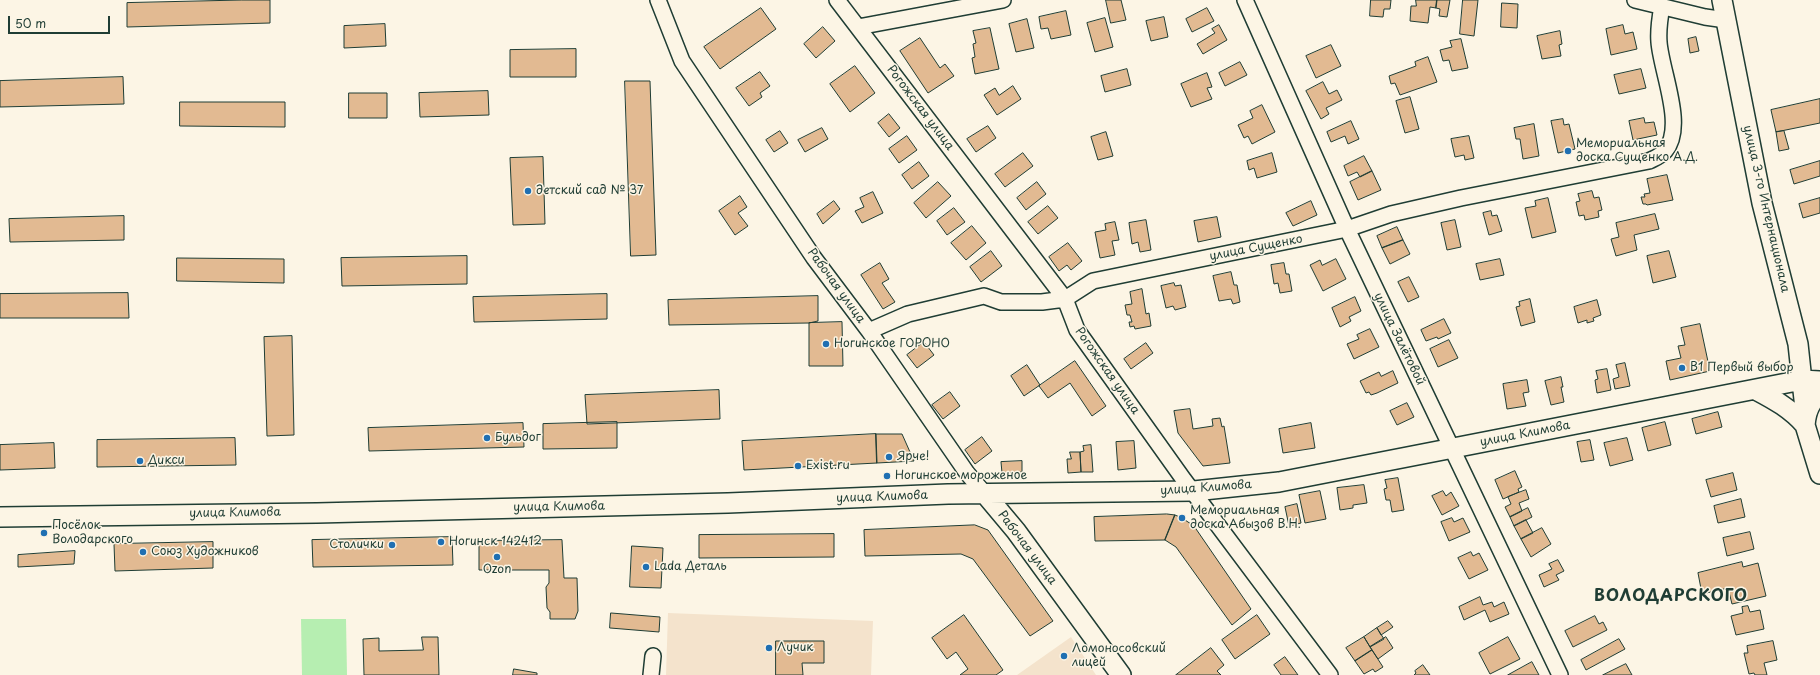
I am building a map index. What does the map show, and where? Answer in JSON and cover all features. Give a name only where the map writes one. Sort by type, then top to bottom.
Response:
[{"type":"main road","name":"улица 3-го Интернационала","points":[[1722,0],[1762,203],[1798,344],[1814,380],[1810,434],[1820,474]]},
{"type":"main road","name":"улица Климова","points":[[0,517],[324,512],[720,503],[985,494],[1194,491],[1279,482],[1814,380]]},
{"type":"main road","points":[[1756,390],[1777,401],[1794,413],[1810,434]]},
{"type":"main road","points":[[1810,434],[1810,405],[1820,394]]},
{"type":"main road","name":"Рабочая улица","points":[[985,494],[1016,531],[1121,675]]},
{"type":"street","name":"Рабочая улица","points":[[658,0],[682,61],[814,258],[869,331],[966,473],[985,494]]},
{"type":"street","name":"Рогожская улица","points":[[837,0],[1066,299],[1077,330],[1330,675]]},
{"type":"street","points":[[858,27],[1003,0]]},
{"type":"street","name":"улица Залётовой","points":[[1245,0],[1347,230],[1560,675]]},
{"type":"street","points":[[1635,0],[1704,17],[1726,20]]},
{"type":"street","name":"улица Сущенко","points":[[869,331],[908,314],[984,296],[1001,302],[1042,302],[1066,299],[1093,281],[1347,230],[1391,214],[1461,198],[1650,161],[1660,156],[1666,150],[1671,139],[1673,124],[1659,42],[1662,6]]},
{"type":"street","points":[[651,675],[653,656]]},
{"type":"shaded area","name":"Лучик","points":[[668,613],[873,621],[871,675],[666,675]]},
{"type":"shaded area","name":"Ломоносовский лицей","points":[[1071,637],[1096,675],[1017,675]]},
{"type":"green space","points":[[301,619],[346,619],[347,675],[302,675]]},
{"type":"building","points":[[270,0],[270,23],[127,27],[127,3]]},
{"type":"building","points":[[1106,0],[1121,0],[1126,20],[1111,23]]},
{"type":"building","points":[[1371,0],[1391,0],[1390,9],[1384,9],[1383,17],[1370,16]]},
{"type":"building","points":[[1416,0],[1437,0],[1436,8],[1430,7],[1428,23],[1410,21],[1411,6],[1416,6]]},
{"type":"building","points":[[1437,0],[1450,0],[1447,17],[1439,16],[1440,9],[1436,8]]},
{"type":"building","points":[[1463,0],[1478,0],[1474,36],[1460,34]]},
{"type":"building","points":[[1502,3],[1518,4],[1517,28],[1501,27]]},
{"type":"building","points":[[761,8],[776,29],[720,69],[704,47]]},
{"type":"building","points":[[1207,8],[1214,21],[1192,32],[1186,19]]},
{"type":"building","points":[[1066,11],[1071,35],[1051,39],[1048,28],[1041,29],[1039,17]]},
{"type":"building","points":[[1164,17],[1168,37],[1151,41],[1146,21]]},
{"type":"building","points":[[1105,18],[1113,47],[1095,52],[1087,23]]},
{"type":"building","points":[[1027,19],[1034,48],[1016,52],[1009,24]]},
{"type":"building","points":[[385,24],[386,46],[344,48],[344,26]]},
{"type":"building","points":[[1219,25],[1227,40],[1203,54],[1197,44],[1215,33],[1212,29]]},
{"type":"building","points":[[1623,25],[1625,34],[1633,32],[1637,49],[1611,55],[1606,29]]},
{"type":"building","points":[[823,27],[835,41],[816,58],[804,44]]},
{"type":"building","points":[[990,28],[999,69],[975,74],[972,58],[975,57],[973,44],[976,43],[973,31]]},
{"type":"building","points":[[1560,31],[1562,44],[1559,45],[1561,56],[1542,59],[1537,36]]},
{"type":"building","points":[[1696,37],[1699,51],[1690,53],[1688,39]]},
{"type":"building","points":[[920,38],[940,68],[945,64],[954,76],[928,93],[900,51]]},
{"type":"building","points":[[1461,39],[1468,68],[1452,71],[1449,60],[1443,61],[1440,50],[1452,47],[1450,41]]},
{"type":"building","points":[[1331,45],[1341,66],[1316,78],[1306,56]]},
{"type":"building","points":[[576,49],[576,77],[510,77],[510,50]]},
{"type":"building","points":[[1428,57],[1437,82],[1400,95],[1395,83],[1391,84],[1389,76],[1416,66],[1415,62]]},
{"type":"building","points":[[1240,62],[1247,75],[1225,86],[1219,73]]},
{"type":"building","points":[[855,66],[875,93],[850,112],[830,84]]},
{"type":"building","points":[[1127,69],[1131,85],[1105,92],[1101,76]]},
{"type":"building","points":[[1641,69],[1646,88],[1619,94],[1614,75]]},
{"type":"building","points":[[760,72],[770,86],[760,93],[762,97],[749,106],[736,88]]},
{"type":"building","points":[[1207,73],[1212,87],[1207,88],[1212,99],[1191,107],[1181,84]]},
{"type":"building","points":[[123,77],[124,104],[0,107],[0,81]]},
{"type":"building","points":[[625,81],[650,81],[656,255],[631,256]]},
{"type":"building","points":[[1323,82],[1329,94],[1337,90],[1342,100],[1326,108],[1329,114],[1321,119],[1306,91]]},
{"type":"building","points":[[1013,86],[1021,99],[997,115],[984,95],[995,88],[999,95]]},
{"type":"building","points":[[488,91],[489,115],[420,117],[419,93]]},
{"type":"building","points":[[349,93],[387,93],[387,118],[349,118]]},
{"type":"building","points":[[1410,97],[1419,129],[1405,133],[1396,101]]},
{"type":"building","points":[[1820,99],[1820,123],[1776,132],[1771,110]]},
{"type":"building","points":[[180,102],[285,102],[285,127],[180,126]]},
{"type":"building","points":[[1262,105],[1275,132],[1252,144],[1248,136],[1244,138],[1238,125],[1253,118],[1250,111]]},
{"type":"building","points":[[889,114],[900,128],[889,137],[878,123]]},
{"type":"building","points":[[1644,118],[1645,123],[1654,122],[1657,135],[1633,140],[1629,121]]},
{"type":"building","points":[[1563,119],[1564,125],[1569,124],[1575,149],[1558,153],[1551,121]]},
{"type":"building","points":[[1351,121],[1359,139],[1348,144],[1345,136],[1331,142],[1327,132]]},
{"type":"building","points":[[1534,124],[1539,156],[1523,159],[1520,139],[1516,139],[1514,128]]},
{"type":"building","points":[[988,126],[996,138],[976,152],[967,139]]},
{"type":"building","points":[[822,128],[828,139],[805,152],[798,140]]},
{"type":"building","points":[[780,131],[788,143],[774,152],[766,140]]},
{"type":"building","points":[[1784,131],[1789,149],[1779,151],[1776,132]]},
{"type":"building","points":[[1106,132],[1113,156],[1098,160],[1091,137]]},
{"type":"building","points":[[907,136],[917,150],[899,163],[889,149]]},
{"type":"building","points":[[1469,136],[1474,158],[1465,160],[1464,155],[1455,157],[1451,139]]},
{"type":"building","points":[[1023,153],[1033,166],[1005,187],[995,174]]},
{"type":"building","points":[[1272,153],[1277,172],[1257,178],[1254,168],[1249,170],[1247,161]]},
{"type":"building","points":[[1364,156],[1372,171],[1360,177],[1357,172],[1348,176],[1344,166]]},
{"type":"building","name":"детский сад № 37","points":[[543,157],[545,224],[513,225],[510,158]]},
{"type":"building","points":[[1820,161],[1820,176],[1794,184],[1790,170]]},
{"type":"building","points":[[919,162],[929,176],[912,189],[902,175]]},
{"type":"building","points":[[1372,171],[1381,190],[1358,200],[1350,182]]},
{"type":"building","points":[[1667,175],[1673,200],[1647,205],[1643,204],[1641,197],[1645,197],[1644,194],[1650,193],[1647,179]]},
{"type":"building","points":[[938,182],[951,196],[926,218],[914,203]]},
{"type":"building","points":[[1037,182],[1046,194],[1026,210],[1017,198]]},
{"type":"building","points":[[1592,191],[1594,198],[1599,197],[1602,210],[1598,211],[1599,217],[1585,220],[1584,215],[1579,216],[1576,202],[1580,201],[1578,194]]},
{"type":"building","points":[[873,192],[883,213],[862,223],[855,211],[864,207],[860,198]]},
{"type":"building","points":[[740,196],[747,207],[738,213],[748,226],[735,235],[719,211]]},
{"type":"building","points":[[1548,198],[1556,232],[1532,238],[1525,208],[1536,206],[1535,201]]},
{"type":"building","points":[[1820,198],[1820,213],[1803,218],[1799,204]]},
{"type":"building","points":[[834,201],[840,209],[823,224],[817,214]]},
{"type":"building","points":[[1311,201],[1317,215],[1293,226],[1286,213]]},
{"type":"building","points":[[1048,206],[1058,218],[1038,234],[1028,222]]},
{"type":"building","points":[[954,208],[965,222],[947,235],[937,221]]},
{"type":"building","points":[[1491,211],[1492,216],[1497,215],[1502,231],[1489,235],[1483,213]]},
{"type":"building","points":[[1655,214],[1659,229],[1634,235],[1637,250],[1616,256],[1611,239],[1619,237],[1616,223]]},
{"type":"building","points":[[124,216],[124,240],[10,242],[9,219]]},
{"type":"building","points":[[1217,217],[1221,237],[1198,242],[1194,221]]},
{"type":"building","points":[[1146,220],[1151,250],[1140,252],[1138,242],[1132,244],[1129,223]]},
{"type":"building","points":[[1455,220],[1461,247],[1447,250],[1441,223]]},
{"type":"building","points":[[1115,222],[1119,240],[1112,241],[1115,255],[1100,258],[1095,232],[1106,230],[1105,224]]},
{"type":"building","points":[[972,226],[986,243],[966,260],[951,243]]},
{"type":"building","points":[[1397,227],[1403,240],[1382,248],[1377,236]]},
{"type":"building","points":[[1403,240],[1410,254],[1390,264],[1382,248]]},
{"type":"building","points":[[1068,243],[1082,261],[1071,270],[1067,265],[1059,271],[1049,257]]},
{"type":"building","points":[[991,251],[1002,266],[981,282],[970,267]]},
{"type":"building","points":[[1669,251],[1676,277],[1653,283],[1647,256]]},
{"type":"building","points":[[467,256],[467,284],[342,286],[341,258]]},
{"type":"building","points":[[177,258],[284,259],[284,283],[177,281]]},
{"type":"building","points":[[1336,259],[1346,279],[1323,291],[1310,265],[1320,260],[1322,265]]},
{"type":"building","points":[[1500,259],[1504,275],[1480,280],[1476,264]]},
{"type":"building","points":[[880,263],[889,279],[882,283],[895,302],[883,309],[861,275]]},
{"type":"building","points":[[1284,263],[1286,274],[1289,274],[1292,291],[1280,293],[1278,283],[1274,284],[1271,265]]},
{"type":"building","points":[[1231,272],[1234,285],[1237,285],[1240,302],[1233,304],[1231,299],[1219,301],[1213,276]]},
{"type":"building","points":[[1409,277],[1419,297],[1408,302],[1398,282]]},
{"type":"building","points":[[1174,283],[1175,286],[1181,285],[1186,307],[1175,310],[1173,306],[1166,308],[1161,286]]},
{"type":"building","points":[[1142,289],[1146,314],[1149,313],[1151,326],[1135,329],[1134,326],[1130,327],[1129,322],[1132,322],[1130,315],[1127,315],[1125,305],[1132,304],[1130,292]]},
{"type":"building","points":[[128,293],[129,318],[0,318],[0,294]]},
{"type":"building","points":[[607,294],[607,319],[474,322],[473,297]]},
{"type":"building","points":[[818,296],[818,321],[809,323],[669,325],[668,300]]},
{"type":"building","points":[[1355,297],[1361,311],[1349,317],[1351,321],[1340,327],[1332,308]]},
{"type":"building","points":[[1530,299],[1535,322],[1521,326],[1516,307],[1520,306],[1519,302]]},
{"type":"building","points":[[1597,300],[1601,315],[1593,318],[1594,321],[1587,323],[1587,320],[1578,323],[1574,307]]},
{"type":"building","points":[[1444,319],[1451,333],[1438,339],[1437,337],[1426,341],[1421,330]]},
{"type":"building","name":"Ногинское ГОРОНО","points":[[842,322],[843,366],[809,366],[809,323]]},
{"type":"building","points":[[1700,324],[1710,371],[1670,380],[1666,361],[1681,358],[1678,346],[1685,345],[1681,328]]},
{"type":"building","points":[[1370,329],[1379,347],[1354,359],[1347,344],[1359,339],[1357,335]]},
{"type":"building","points":[[292,336],[294,435],[267,436],[264,337]]},
{"type":"building","points":[[1449,340],[1458,358],[1438,367],[1430,349]]},
{"type":"building","points":[[924,342],[934,355],[917,368],[907,355]]},
{"type":"building","points":[[1146,343],[1153,353],[1131,369],[1124,359]]},
{"type":"building","points":[[1075,361],[1106,406],[1092,416],[1070,383],[1048,398],[1039,386]]},
{"type":"building","points":[[1625,363],[1630,386],[1615,389],[1613,379],[1619,377],[1616,365]]},
{"type":"building","points":[[1027,365],[1040,385],[1024,396],[1011,376]]},
{"type":"building","points":[[1607,369],[1611,390],[1597,393],[1595,380],[1598,379],[1596,371]]},
{"type":"building","points":[[1393,371],[1398,383],[1371,395],[1369,392],[1366,393],[1360,381],[1379,372],[1381,376]]},
{"type":"building","points":[[1561,377],[1564,402],[1551,405],[1545,381]]},
{"type":"building","points":[[1527,380],[1529,392],[1523,393],[1526,406],[1507,409],[1503,384]]},
{"type":"building","points":[[719,390],[720,419],[587,424],[585,395]]},
{"type":"building","points":[[950,392],[960,406],[943,419],[932,405]]},
{"type":"building","points":[[1407,403],[1414,417],[1397,425],[1390,411]]},
{"type":"building","points":[[1190,409],[1193,429],[1213,426],[1212,419],[1220,418],[1222,427],[1224,426],[1230,463],[1203,466],[1178,433],[1174,411]]},
{"type":"building","points":[[1718,412],[1722,427],[1696,434],[1692,419]]},
{"type":"building","points":[[617,422],[617,448],[543,449],[543,424]]},
{"type":"building","points":[[1665,422],[1671,445],[1648,451],[1642,428]]},
{"type":"building","points":[[523,423],[524,447],[369,451],[368,428]]},
{"type":"building","points":[[1311,423],[1315,448],[1283,453],[1279,429]]},
{"type":"building","points":[[876,434],[877,463],[744,470],[742,441]]},
{"type":"building","points":[[876,434],[902,434],[914,461],[877,463]]},
{"type":"building","points":[[982,437],[992,451],[975,464],[965,450]]},
{"type":"building","points":[[235,438],[236,465],[97,467],[97,440]]},
{"type":"building","points":[[1627,438],[1633,460],[1610,466],[1604,443]]},
{"type":"building","points":[[1590,440],[1594,460],[1581,462],[1577,442]]},
{"type":"building","points":[[1134,441],[1136,468],[1118,470],[1116,442]]},
{"type":"building","points":[[54,443],[55,468],[0,470],[0,445]]},
{"type":"building","points":[[1091,445],[1093,472],[1081,472],[1080,452],[1084,451],[1083,446]]},
{"type":"building","points":[[1070,452],[1080,452],[1081,472],[1068,473],[1067,459],[1071,459]]},
{"type":"building","points":[[1022,461],[1022,472],[1002,473],[1001,462]]},
{"type":"building","points":[[1515,471],[1522,487],[1518,489],[1519,492],[1503,499],[1495,480]]},
{"type":"building","points":[[1733,473],[1737,490],[1711,497],[1706,480]]},
{"type":"building","points":[[1398,478],[1404,510],[1392,512],[1390,500],[1386,500],[1384,489],[1387,488],[1385,480]]},
{"type":"building","points":[[1364,485],[1367,503],[1353,505],[1353,508],[1340,510],[1337,488]]},
{"type":"building","points":[[1526,490],[1529,499],[1519,503],[1522,511],[1510,517],[1505,507],[1511,504],[1508,497]]},
{"type":"building","points":[[1320,491],[1326,519],[1305,523],[1299,495]]},
{"type":"building","points":[[1443,491],[1446,496],[1451,492],[1459,506],[1442,515],[1432,496]]},
{"type":"building","points":[[1741,499],[1745,517],[1718,523],[1714,506]]},
{"type":"building","points":[[1297,504],[1301,523],[1289,526],[1285,507]]},
{"type":"building","points":[[1528,508],[1532,517],[1514,526],[1510,517]]},
{"type":"building","points":[[1175,515],[1165,540],[1095,541],[1094,517]]},
{"type":"building","points":[[1175,515],[1194,526],[1251,609],[1232,625],[1176,547],[1165,540]]},
{"type":"building","points":[[1452,518],[1454,522],[1463,518],[1470,532],[1449,541],[1441,522]]},
{"type":"building","points":[[1526,520],[1533,533],[1521,539],[1514,526]]},
{"type":"building","points":[[975,525],[988,530],[1053,621],[1030,636],[973,559],[961,554],[865,556],[864,530]]},
{"type":"building","points":[[1542,528],[1551,544],[1531,557],[1521,539]]},
{"type":"building","points":[[1750,532],[1754,549],[1727,556],[1723,538]]},
{"type":"building","points":[[834,534],[834,557],[699,558],[699,535]]},
{"type":"building","points":[[452,537],[453,565],[313,567],[312,540]]},
{"type":"building","points":[[562,540],[564,578],[577,578],[578,611],[575,619],[550,619],[550,612],[547,608],[546,587],[549,583],[549,570],[479,570],[479,541]]},
{"type":"building","points":[[213,542],[213,568],[115,571],[114,544]]},
{"type":"building","name":"Lada Деталь","points":[[632,546],[663,548],[661,588],[630,587]]},
{"type":"building","points":[[75,551],[74,564],[18,567],[18,555]]},
{"type":"building","points":[[1471,552],[1473,556],[1479,553],[1488,570],[1469,579],[1458,558]]},
{"type":"building","points":[[1558,560],[1564,571],[1556,575],[1559,580],[1544,587],[1539,575],[1552,569],[1549,564]]},
{"type":"building","points":[[1742,562],[1743,567],[1758,563],[1766,596],[1732,604],[1728,588],[1702,594],[1698,573]]},
{"type":"building","points":[[1480,597],[1483,605],[1492,602],[1494,607],[1504,602],[1509,614],[1490,622],[1485,610],[1464,620],[1459,607]]},
{"type":"building","points":[[1748,606],[1750,612],[1760,610],[1764,629],[1736,635],[1731,616],[1743,613],[1742,607]]},
{"type":"building","points":[[611,613],[660,617],[659,632],[610,628]]},
{"type":"building","points":[[964,615],[1003,670],[996,675],[960,675],[968,669],[956,652],[947,659],[932,638]]},
{"type":"building","points":[[1257,615],[1270,634],[1235,659],[1222,640]]},
{"type":"building","points":[[1595,616],[1599,624],[1603,622],[1607,630],[1573,647],[1565,631]]},
{"type":"building","points":[[1388,621],[1393,627],[1381,635],[1377,628]]},
{"type":"building","points":[[1377,628],[1384,639],[1370,647],[1364,637]]},
{"type":"building","points":[[422,637],[438,637],[439,675],[364,675],[363,639],[379,638],[379,651],[423,650]]},
{"type":"building","points":[[1364,637],[1372,650],[1355,661],[1346,648]]},
{"type":"building","points":[[1386,637],[1393,648],[1378,659],[1370,647]]},
{"type":"building","points":[[1508,637],[1520,659],[1490,674],[1479,653]]},
{"type":"building","points":[[1619,639],[1625,649],[1586,670],[1581,660]]},
{"type":"building","points":[[776,641],[824,641],[824,663],[802,663],[803,675],[776,675]]},
{"type":"building","points":[[1773,641],[1777,660],[1764,663],[1767,675],[1755,675],[1754,673],[1749,674],[1744,653],[1748,653],[1747,646]]},
{"type":"building","points":[[1211,648],[1224,665],[1217,671],[1221,675],[1176,675]]},
{"type":"building","points":[[1372,650],[1383,667],[1375,672],[1373,669],[1364,674],[1355,661]]},
{"type":"building","points":[[1285,657],[1298,675],[1281,675],[1274,665]]},
{"type":"building","points":[[1532,662],[1539,675],[1508,675]]},
{"type":"building","points":[[1626,664],[1632,675],[1603,675]]},
{"type":"building","points":[[1423,665],[1430,675],[1414,675],[1416,673],[1415,671]]},
{"type":"building","points":[[514,669],[537,673],[537,675],[513,675]]},
{"type":"place","name":"Мемориальная доска Сущенко А.Д.","points":[[1568,151]]},
{"type":"place","name":"детский сад № 37","points":[[528,191]]},
{"type":"place","name":"Ногинское ГОРОНО","points":[[826,344]]},
{"type":"place","name":"В1 Первый выбор","points":[[1682,368]]},
{"type":"place","name":"Бульдог","points":[[487,438]]},
{"type":"place","name":"Ярче!","points":[[889,457]]},
{"type":"place","name":"Дикси","points":[[140,461]]},
{"type":"place","name":"Exist.ru","points":[[798,466]]},
{"type":"place","name":"Ногинское мороженое","points":[[887,476]]},
{"type":"place","name":"Мемориальная доска Абызов В.Н.","points":[[1182,518]]},
{"type":"place","name":"Посёлок Володарского","points":[[44,533]]},
{"type":"place","name":"Ногинск 142412","points":[[441,542]]},
{"type":"place","name":"Столички","points":[[392,545]]},
{"type":"place","name":"Союз Художников","points":[[143,552]]},
{"type":"place","name":"Ozon","points":[[497,557]]},
{"type":"place","name":"Lada Деталь","points":[[646,567]]},
{"type":"place","name":"Лучик","points":[[769,648]]},
{"type":"place","name":"Ломоносовский лицей","points":[[1064,656]]},
{"type":"district","name":"ВОЛОДАРСКОГО","points":[[1671,597]]}]
